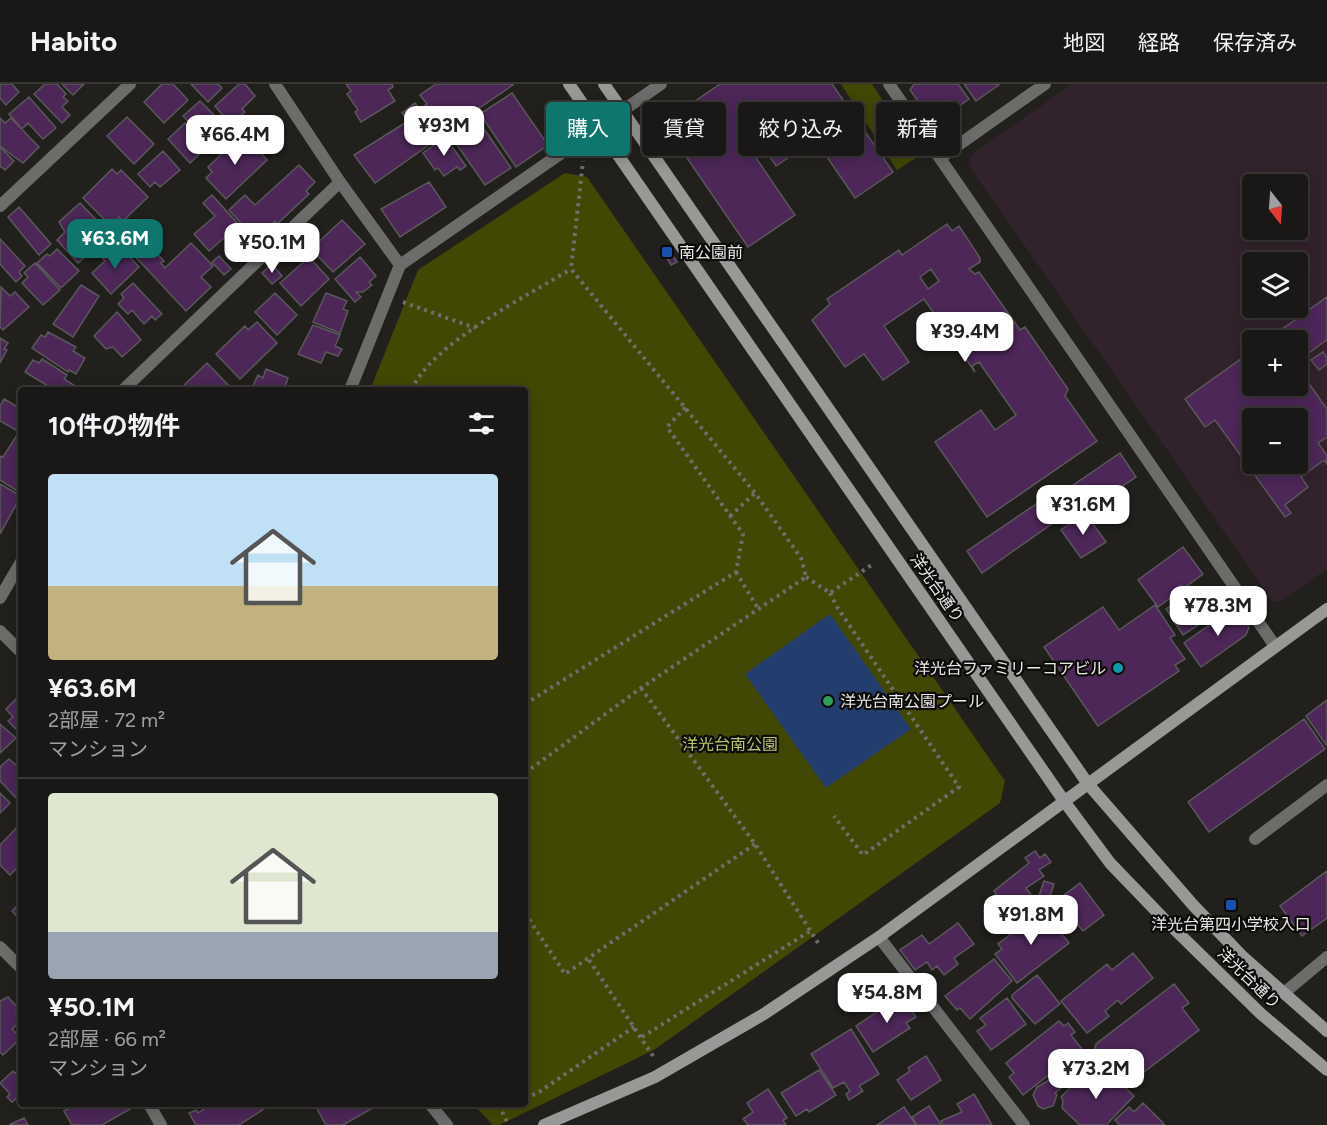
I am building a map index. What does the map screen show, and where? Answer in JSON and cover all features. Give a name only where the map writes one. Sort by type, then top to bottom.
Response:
[{"type":"street","points":[[0,206],[130,84]]},
{"type":"street","points":[[274,84],[340,182],[400,265]]},
{"type":"street","name":"洋光台通り","points":[[569,84],[582,102]]},
{"type":"street","name":"洋光台通り","points":[[604,84],[617,102]]},
{"type":"street","points":[[630,106],[661,84]]},
{"type":"street","points":[[889,84],[1275,646]]},
{"type":"street","points":[[939,158],[1045,84]]},
{"type":"street","name":"洋光台通り","points":[[630,121],[1088,783],[1193,905],[1242,956],[1327,1031]]},
{"type":"street","points":[[351,387],[400,265],[557,156]]},
{"type":"street","name":"洋光台通り","points":[[619,156],[1064,801],[1110,863],[1162,918],[1260,1013],[1327,1070]]},
{"type":"street","points":[[126,387],[340,182]]},
{"type":"street","points":[[0,598],[18,567]]},
{"type":"street","points":[[544,1125],[655,1077],[764,1014],[879,937],[1327,609]]},
{"type":"street","points":[[0,631],[18,649]]},
{"type":"street","points":[[1255,839],[1327,785]]},
{"type":"street","points":[[879,937],[1023,1125]]},
{"type":"street","points":[[0,946],[18,965]]},
{"type":"street","points":[[1284,993],[1327,957]]},
{"type":"street","points":[[150,1107],[161,1125]]},
{"type":"street","points":[[432,1107],[447,1125]]},
{"type":"path","points":[[583,162],[571,269],[755,493],[801,558],[806,578],[830,593],[837,607],[959,788],[863,855],[834,816]]},
{"type":"path","points":[[413,387],[415,381],[452,342],[571,269]]},
{"type":"path","points":[[388,296],[476,328]]},
{"type":"path","points":[[686,407],[668,427],[743,534],[736,572],[759,610]]},
{"type":"path","points":[[730,516],[755,493]]},
{"type":"path","points":[[830,593],[873,564]]},
{"type":"path","points":[[528,702],[736,572]]},
{"type":"path","points":[[528,771],[641,688],[806,578]]},
{"type":"path","points":[[641,688],[755,844],[820,946]]},
{"type":"path","points":[[528,918],[565,974],[589,960],[755,844]]},
{"type":"path","points":[[642,1037],[810,932]]},
{"type":"path","points":[[589,960],[654,1058]]},
{"type":"path","points":[[528,1096],[536,1094],[634,1027]]},
{"type":"path","points":[[501,1107],[508,1124]]},
{"type":"shaded area","points":[[1072,84],[1327,84],[1327,569],[1281,601],[1273,602],[969,166],[971,155]]},
{"type":"green space","points":[[841,84],[872,84],[884,102],[876,102],[876,138],[864,119],[864,102],[853,102]]},
{"type":"green space","points":[[888,156],[919,156],[897,170]]},
{"type":"green space","name":"洋光台南公園","points":[[565,173],[587,177],[1005,781],[1000,803],[654,1050],[499,1125],[493,1125],[476,1107],[528,1107],[528,387],[371,387],[418,270]]},
{"type":"water","name":"洋光台南公園プール","points":[[830,614],[911,729],[826,788],[745,674]]},
{"type":"building","points":[[0,84],[12,84],[19,92],[6,105],[0,98]]},
{"type":"building","points":[[45,84],[57,84],[66,94],[63,97],[68,101],[62,107],[70,115],[62,123],[34,94]]},
{"type":"building","points":[[62,84],[84,84],[73,95]]},
{"type":"building","points":[[162,84],[173,84],[188,100],[164,123],[144,102]]},
{"type":"building","points":[[191,84],[218,84],[222,88],[208,102]]},
{"type":"building","points":[[239,84],[245,84],[255,96],[242,109],[245,112],[235,121],[232,118],[228,121],[215,106]]},
{"type":"building","points":[[346,84],[392,84],[393,87],[388,90],[395,101],[361,122],[355,112],[358,110],[347,94],[351,91]]},
{"type":"building","points":[[436,84],[513,85],[447,130],[443,125],[439,129],[423,107],[427,104],[420,95]]},
{"type":"building","points":[[720,84],[832,84],[844,102],[738,102],[738,156],[759,156],[756,158],[795,215],[748,247],[686,156],[726,156],[726,102],[694,102]]},
{"type":"building","points":[[914,84],[958,84],[969,99],[960,105],[960,102],[918,102],[910,90]]},
{"type":"building","points":[[964,84],[998,84],[999,85],[976,101]]},
{"type":"building","points":[[512,93],[546,142],[546,146],[516,167],[480,114]]},
{"type":"building","points":[[29,97],[56,128],[43,139],[28,123],[22,129],[9,114]]},
{"type":"building","points":[[200,101],[226,127],[209,143],[183,116]]},
{"type":"building","points":[[415,103],[440,137],[375,183],[354,155],[408,121],[402,113]]},
{"type":"building","points":[[127,117],[154,144],[134,164],[107,136]]},
{"type":"building","points":[[0,118],[5,123],[11,118],[39,147],[23,163],[0,146]]},
{"type":"building","points":[[478,120],[511,168],[485,185],[455,142],[469,133],[466,128]]},
{"type":"building","points":[[185,123],[208,146],[190,163],[168,139]]},
{"type":"building","points":[[864,130],[876,147],[876,156],[882,156],[893,172],[855,198],[826,156],[864,156]]},
{"type":"building","points":[[243,134],[267,160],[226,199],[206,178],[212,172],[208,167]]},
{"type":"building","points":[[445,137],[466,166],[460,170],[457,167],[444,176],[438,168],[435,170],[423,153]]},
{"type":"building","points":[[0,147],[14,161],[5,170],[0,166]]},
{"type":"building","points":[[163,151],[180,170],[160,187],[155,182],[150,187],[138,174]]},
{"type":"building","points":[[769,156],[791,156],[776,166]]},
{"type":"building","points":[[299,165],[315,182],[306,191],[309,194],[277,224],[275,221],[272,224],[276,227],[259,243],[229,210],[245,195],[255,205]]},
{"type":"building","points":[[112,169],[117,174],[121,170],[148,197],[123,221],[119,217],[110,225],[83,198]]},
{"type":"building","points":[[429,182],[446,207],[400,237],[381,209]]},
{"type":"building","points":[[212,195],[239,225],[209,251],[194,234],[215,216],[203,203]]},
{"type":"building","points":[[80,203],[110,234],[78,263],[57,240],[65,232],[59,222]]},
{"type":"building","points":[[19,207],[51,244],[39,255],[8,217]]},
{"type":"building","points":[[342,220],[365,244],[333,272],[311,249]]},
{"type":"building","points":[[947,224],[952,231],[959,226],[980,258],[980,262],[969,269],[975,274],[979,272],[1020,330],[1025,327],[1068,389],[1065,396],[1097,441],[987,517],[935,442],[981,410],[995,430],[1016,415],[979,362],[972,366],[975,372],[924,299],[884,326],[909,362],[883,380],[864,354],[845,367],[812,320],[830,304],[827,299],[899,250],[902,255]],"holes":[[[931,269],[939,281],[928,289],[920,277]]]},
{"type":"building","points":[[0,239],[25,266],[19,272],[22,276],[16,282],[0,264]]},
{"type":"building","points":[[143,239],[164,261],[161,263],[165,268],[191,243],[213,266],[201,277],[211,287],[186,311],[130,251]]},
{"type":"building","points":[[120,247],[139,267],[111,294],[92,273],[105,261],[103,259]]},
{"type":"building","points":[[57,249],[79,271],[61,288],[37,263]]},
{"type":"building","points":[[669,250],[677,262],[671,265],[664,253]]},
{"type":"building","points":[[219,256],[231,269],[224,275],[212,262]]},
{"type":"building","points":[[309,257],[329,279],[301,306],[280,283]]},
{"type":"building","points":[[360,257],[376,276],[369,282],[372,285],[363,292],[356,292],[361,297],[355,302],[335,279]]},
{"type":"building","points":[[35,263],[60,290],[43,305],[22,283],[28,277],[24,273]]},
{"type":"building","points":[[272,264],[282,276],[272,284],[262,273]]},
{"type":"building","points":[[133,283],[162,314],[155,320],[152,316],[144,324],[132,310],[128,314],[118,304],[124,298],[121,294]]},
{"type":"building","points":[[81,285],[99,296],[73,337],[53,324]]},
{"type":"building","points":[[1,287],[10,296],[15,292],[29,307],[3,330],[0,327]]},
{"type":"building","points":[[275,293],[297,315],[277,335],[255,312]]},
{"type":"building","points":[[326,293],[347,301],[343,309],[348,311],[340,333],[313,322]]},
{"type":"building","points":[[1327,297],[1327,340],[1308,354],[1308,330],[1281,330],[1298,318],[1308,318],[1308,311]]},
{"type":"building","points":[[117,312],[141,340],[122,357],[113,347],[106,349],[94,336]]},
{"type":"building","points":[[257,322],[277,343],[240,379],[216,354],[245,326],[248,330]]},
{"type":"building","points":[[313,325],[340,335],[335,346],[342,349],[338,356],[326,352],[321,363],[298,354]]},
{"type":"building","points":[[48,332],[76,347],[73,351],[85,358],[76,374],[69,370],[68,372],[32,348],[41,335],[45,337]]},
{"type":"building","points":[[0,338],[8,343],[0,363]]},
{"type":"building","points":[[1323,352],[1327,358],[1327,364],[1319,370],[1311,360]]},
{"type":"building","points":[[1242,358],[1242,396],[1308,396],[1308,382],[1327,409],[1327,437],[1318,443],[1327,456],[1327,464],[1324,460],[1308,472],[1308,408],[1242,408],[1242,457],[1215,420],[1205,427],[1185,399]]},
{"type":"building","points":[[42,359],[67,375],[64,379],[75,386],[48,387],[25,372],[33,360],[39,363]]},
{"type":"building","points":[[207,363],[230,387],[182,387]]},
{"type":"building","points":[[266,369],[288,378],[285,387],[252,387],[258,375],[263,378]]},
{"type":"building","points":[[4,399],[18,407],[18,431],[0,421],[0,406]]},
{"type":"building","points":[[17,435],[18,491],[0,480],[0,456],[3,457]]},
{"type":"building","points":[[1120,453],[1136,477],[1079,515],[1063,492]]},
{"type":"building","points":[[1254,474],[1305,474],[1301,477],[1308,487],[1285,505],[1291,513],[1285,517]]},
{"type":"building","points":[[0,484],[18,494],[18,501],[0,534]]},
{"type":"building","points":[[1039,502],[1053,523],[982,573],[967,551]]},
{"type":"building","points":[[1085,513],[1106,542],[1081,558],[1061,530]]},
{"type":"building","points":[[1183,547],[1203,574],[1158,607],[1138,580]]},
{"type":"building","points":[[1201,587],[1218,612],[1183,635],[1166,609]]},
{"type":"building","name":"洋光台ファミリーコアビル","points":[[1155,605],[1175,635],[1170,638],[1185,659],[1175,665],[1179,671],[1098,726],[1044,647],[1103,607],[1119,630]]},
{"type":"building","points":[[1235,607],[1249,627],[1246,635],[1201,667],[1184,643]]},
{"type":"building","points":[[18,697],[18,731],[8,721],[13,717],[6,709]]},
{"type":"building","points":[[1327,700],[1327,746],[1306,716]]},
{"type":"building","points":[[1304,719],[1325,749],[1209,832],[1188,802]]},
{"type":"building","points":[[0,724],[16,738],[0,753]]},
{"type":"building","points":[[9,759],[18,766],[18,800],[0,781],[0,767]]},
{"type":"building","points":[[0,793],[10,803],[0,813]]},
{"type":"building","points":[[18,826],[18,867],[10,875],[0,865],[0,845]]},
{"type":"building","points":[[1035,851],[1040,858],[1045,854],[1051,862],[1039,870],[1044,876],[1026,888],[1034,899],[995,926],[984,911],[1000,900],[994,891],[1029,863],[1025,858]]},
{"type":"building","points":[[1327,871],[1327,918],[1302,936],[1280,906]]},
{"type":"building","points":[[1044,881],[1054,884],[1048,902],[1038,899]]},
{"type":"building","points":[[1080,883],[1104,915],[1083,931],[1077,924],[1065,933],[1047,908]]},
{"type":"building","points":[[18,905],[18,918],[12,911]]},
{"type":"building","points":[[1043,910],[1069,943],[1017,983],[995,954],[1002,949],[998,944]]},
{"type":"building","points":[[958,923],[974,944],[954,958],[958,964],[944,975],[937,966],[932,970],[927,962],[915,970],[900,950],[922,935],[929,944]]},
{"type":"building","points":[[1133,953],[1153,978],[1121,1004],[1118,1000],[1105,1011],[1109,1016],[1087,1033],[1061,1001],[1107,964],[1112,970]]},
{"type":"building","points":[[994,959],[1012,981],[970,1019],[960,1008],[957,1010],[945,996]]},
{"type":"building","points":[[1037,975],[1060,1004],[1035,1024],[1012,998],[1012,995]]},
{"type":"building","points":[[1174,984],[1189,1003],[1182,1008],[1199,1030],[1144,1072],[1137,1063],[1120,1075],[1107,1059],[1105,1061],[1095,1048],[1096,1044]]},
{"type":"building","points":[[902,995],[916,1017],[906,1023],[910,1028],[873,1052],[856,1026]]},
{"type":"building","points":[[8,997],[18,1008],[16,1013],[18,1024],[12,1029],[18,1035],[18,1041],[3,1055],[0,1052],[0,1001]]},
{"type":"building","points":[[1007,998],[1026,1024],[991,1050],[977,1031],[986,1025],[980,1018]]},
{"type":"building","points":[[1059,1021],[1064,1026],[1068,1023],[1075,1032],[1071,1035],[1082,1049],[1023,1095],[1009,1077],[1014,1073],[1006,1063]]},
{"type":"building","points":[[851,1029],[879,1074],[859,1086],[863,1091],[849,1100],[846,1094],[850,1091],[844,1082],[833,1088],[811,1054]]},
{"type":"building","points":[[926,1056],[941,1080],[911,1100],[897,1080],[910,1071],[908,1068]]},
{"type":"building","points":[[1104,1068],[1134,1096],[1106,1125],[1080,1125],[1062,1108],[1061,1097],[1077,1081],[1082,1085]]},
{"type":"building","points":[[819,1070],[836,1095],[809,1112],[807,1109],[796,1116],[781,1093]]},
{"type":"building","points":[[13,1071],[15,1073],[18,1071],[18,1099],[12,1102],[7,1097],[10,1094],[0,1083]]},
{"type":"building","points":[[1056,1076],[1064,1086],[1055,1093],[1057,1095],[1053,1106],[1043,1109],[1038,1106],[1033,1095],[1037,1087]]},
{"type":"building","points":[[768,1089],[787,1118],[783,1120],[786,1125],[748,1125],[743,1119],[753,1112],[747,1103]]},
{"type":"building","points":[[974,1094],[992,1125],[943,1125],[941,1121],[962,1112],[957,1104]]},
{"type":"building","points":[[1143,1103],[1165,1125],[1120,1125],[1115,1120],[1129,1107],[1134,1112]]},
{"type":"building","points":[[929,1106],[941,1125],[917,1125],[912,1117]]},
{"type":"building","points":[[71,1107],[132,1108],[102,1125],[72,1125],[64,1111]]},
{"type":"building","points":[[207,1107],[267,1107],[239,1125],[196,1125],[189,1113],[196,1110],[198,1113]]},
{"type":"building","points":[[316,1107],[374,1107],[343,1125],[326,1125]]},
{"type":"building","points":[[904,1107],[916,1125],[877,1125]]},
{"type":"building","points":[[24,1118],[28,1125],[9,1125]]},
{"type":"place","name":"南公園前","points":[[667,252]]},
{"type":"place","name":"洋光台ファミリーコアビル","points":[[1118,668]]},
{"type":"place","name":"洋光台南公園プール","points":[[828,701]]},
{"type":"place","name":"洋光台第四小学校入口","points":[[1231,905]]}]
